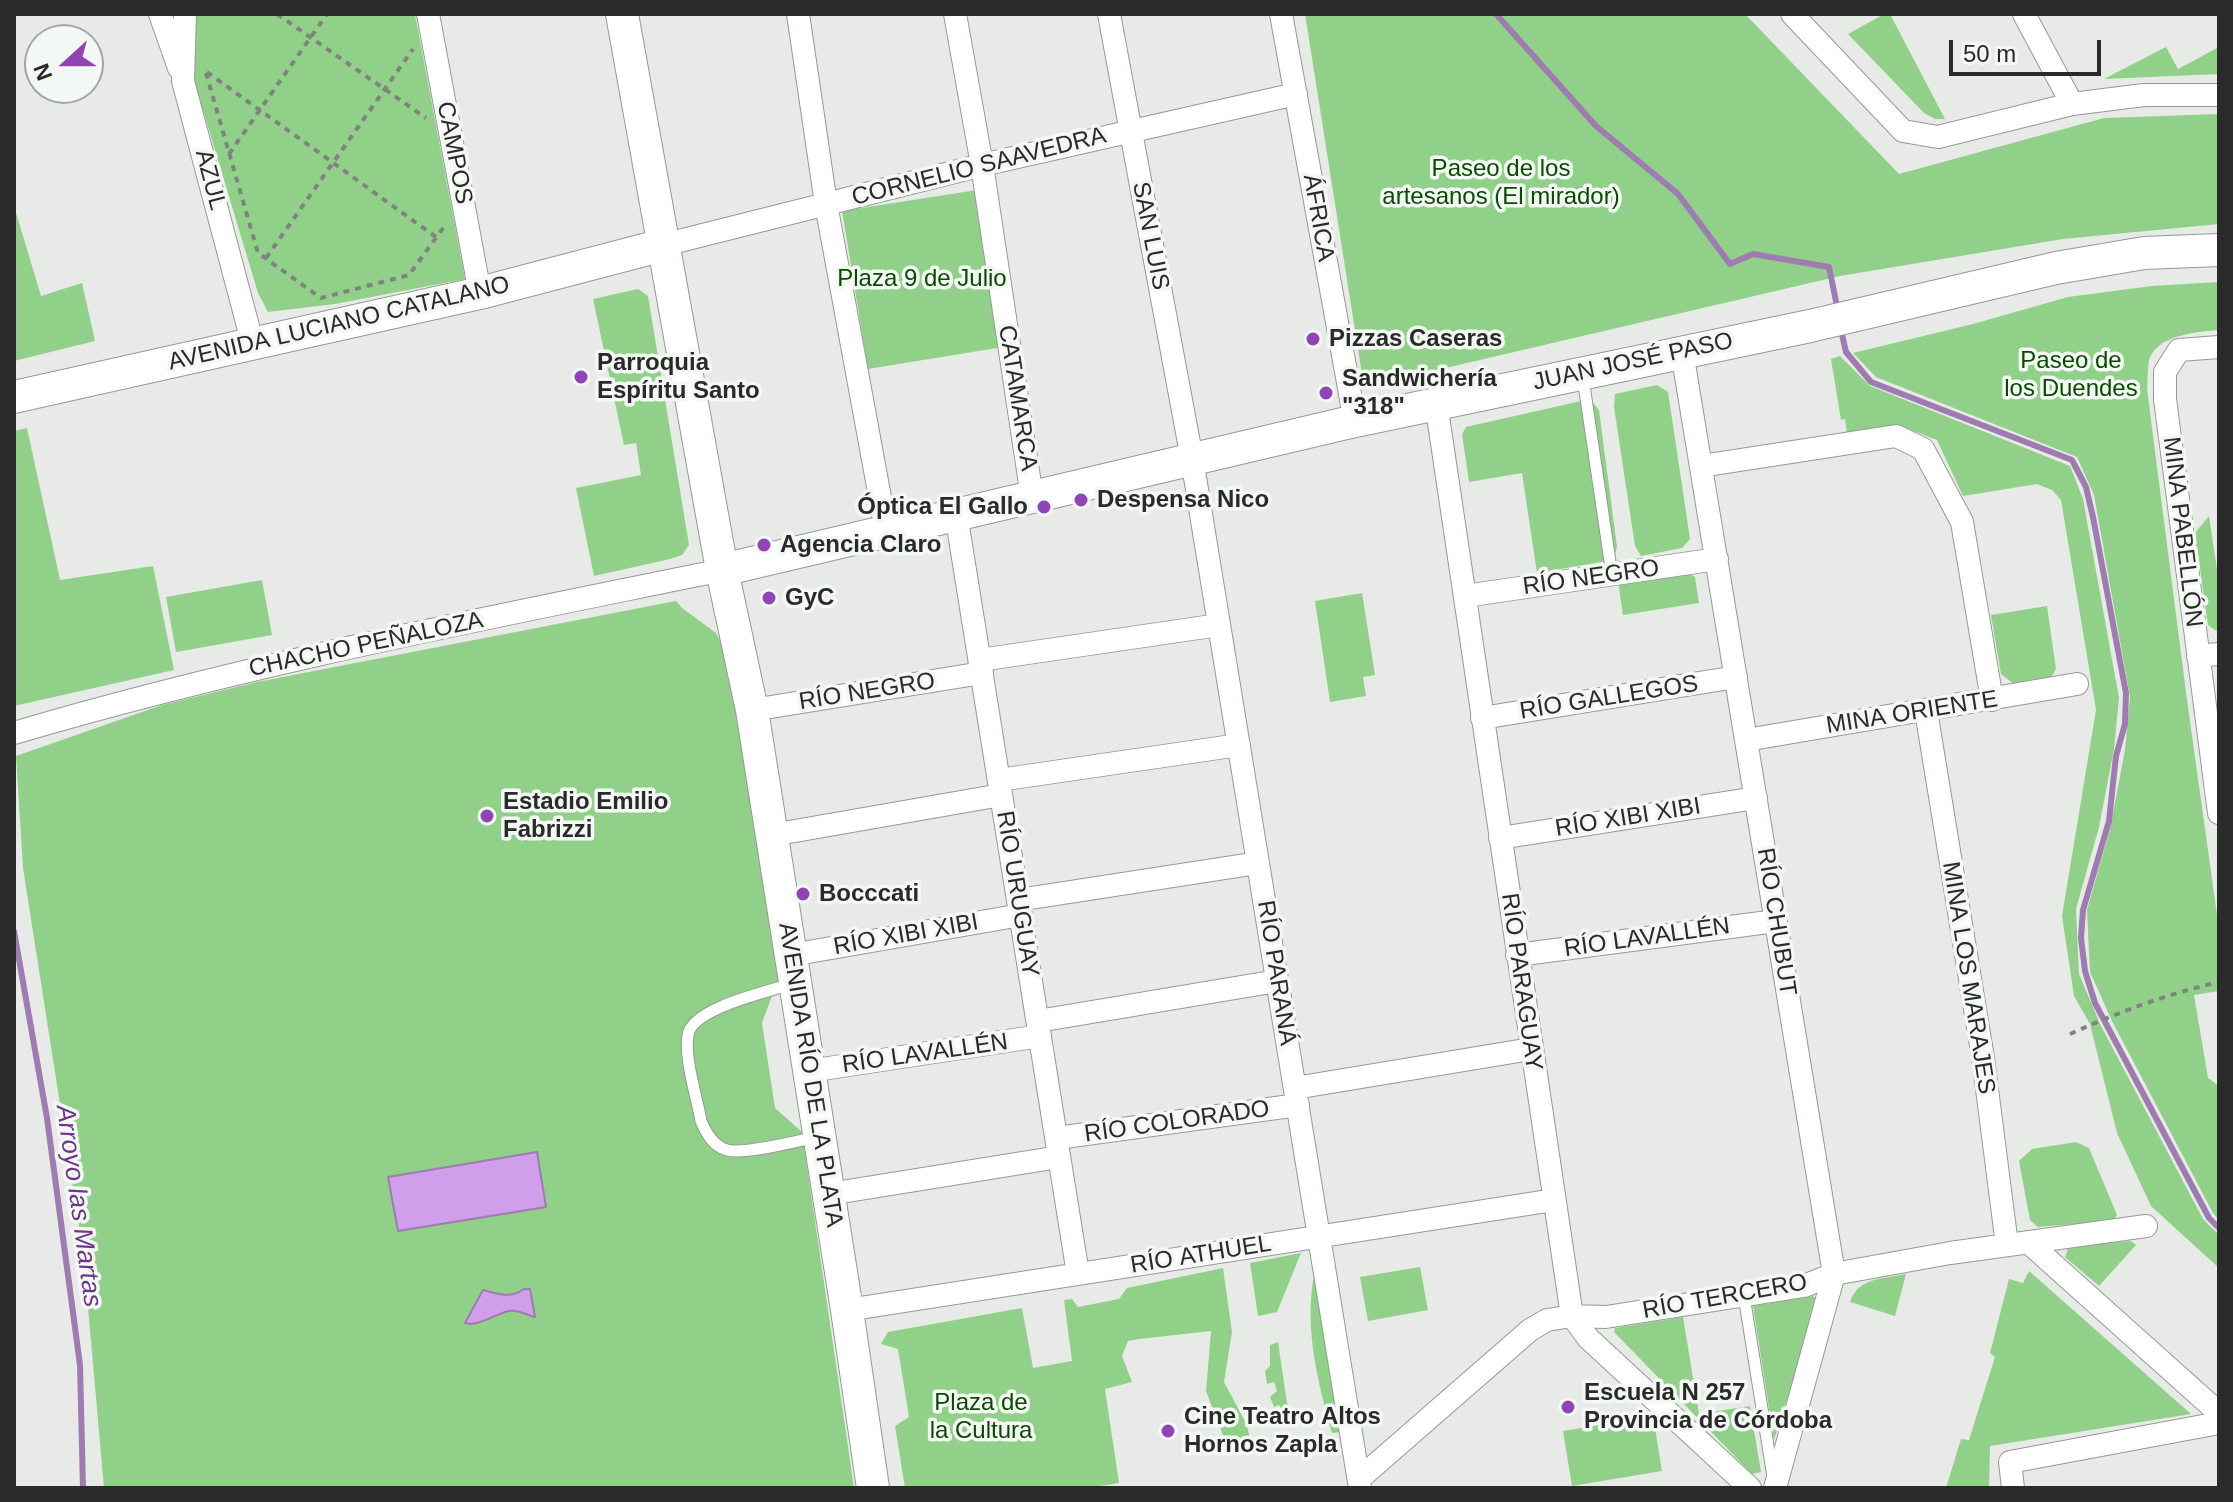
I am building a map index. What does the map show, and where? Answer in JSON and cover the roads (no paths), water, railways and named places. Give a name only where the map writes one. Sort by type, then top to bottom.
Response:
[{"type":"main road","name":"AVENIDA RÍO DE LA PLATA","points":[[622,14],[722,570],[752,710],[873,1488]]},
{"type":"main road","name":"AVENIDA LUCIANO CATALANO","points":[[14,397],[480,293],[663,245]]},
{"type":"main road","name":"JUAN JOSÉ PASO","points":[[722,570],[1355,421],[1810,326],[2056,268],[2144,253],[2219,250]]},
{"type":"street","points":[[160,14],[183,81]]},
{"type":"street","name":"AZUL","points":[[185,14],[183,81],[253,345]]},
{"type":"street","name":"CAMPOS","points":[[428,14],[480,293]]},
{"type":"street","points":[[798,14],[826,204],[886,530]]},
{"type":"street","name":"CATAMARCA","points":[[955,14],[982,165],[1032,497]]},
{"type":"street","name":"SAN LUIS","points":[[1109,14],[1192,459]]},
{"type":"street","name":"ÁFRICA","points":[[1281,14],[1355,421]]},
{"type":"street","points":[[1792,14],[1903,131],[1938,137],[2072,104],[2144,95],[2219,95]]},
{"type":"street","points":[[2024,14],[2072,104]]},
{"type":"street","name":"CORNELIO SAAVEDRA","points":[[663,245],[982,165],[1296,94]]},
{"type":"street","name":"MINA PABELLÓN","points":[[2219,347],[2179,350],[2165,372],[2165,399],[2209,655],[2219,813]]},
{"type":"street","name":"RÍO CHUBUT","points":[[1682,352],[1834,1274],[1775,1488]]},
{"type":"street","name":"RÍO PARAGUAY","points":[[1436,403],[1572,1316]]},
{"type":"street","points":[[1701,466],[1896,436],[1923,449],[1962,522],[1992,700]]},
{"type":"street","name":"RÍO PARANÁ","points":[[1192,459],[1360,1483]]},
{"type":"street","name":"RÍO URUGUAY","points":[[956,514],[1078,1274]]},
{"type":"street","name":"RÍO NEGRO","points":[[1465,596],[1717,559]]},
{"type":"street","name":"CHACHO PEÑALOZA","points":[[14,733],[134,697],[273,664],[722,570]]},
{"type":"street","name":"RÍO NEGRO","points":[[752,710],[1219,625]]},
{"type":"street","name":"RÍO GALLEGOS","points":[[1482,718],[1736,677]]},
{"type":"street","name":"MINA ORIENTE","points":[[1746,740],[2077,684]]},
{"type":"street","name":"MINA LOS MARAJES","points":[[1926,711],[1983,1058],[2018,1244]]},
{"type":"street","points":[[772,835],[1000,788],[1239,745]]},
{"type":"street","name":"RÍO XIBI XIBI","points":[[1500,838],[1756,798]]},
{"type":"street","name":"RÍO XIBI XIBI","points":[[793,969],[1019,908],[1258,863]]},
{"type":"street","name":"RÍO LAVALLÉN","points":[[1517,955],[1776,921]]},
{"type":"street","name":"RÍO LAVALLÉN","points":[[809,1071],[1277,981]]},
{"type":"street","name":"RÍO COLORADO","points":[[829,1194],[1531,1049]]},
{"type":"street","name":"RÍO ATHUEL","points":[[847,1310],[1554,1200]]},
{"type":"street","name":"RÍO TERCERO","points":[[1360,1483],[1530,1330],[1547,1320],[1572,1316],[1606,1317],[1744,1296],[1804,1286],[1834,1274],[2146,1226]]},
{"type":"street","points":[[2018,1244],[2219,1413]]},
{"type":"street","points":[[1572,1316],[1588,1338],[1750,1488]]},
{"type":"street","points":[[2013,1488],[2010,1462],[2219,1423]]},
{"type":"lane","points":[[1582,372],[1612,575]]},
{"type":"lane","points":[[793,969],[732,1003],[697,1018],[687,1036],[688,1050],[701,1121],[706,1132],[721,1147],[737,1151],[820,1137]]},
{"type":"lane","points":[[1744,1296],[1775,1488]]},
{"type":"waterway","points":[[1496,14],[1596,126],[1678,194],[1730,264],[1753,254],[1829,267],[1838,311]]},
{"type":"waterway","points":[[1841,330],[1846,352],[1871,382],[2072,460],[2086,487],[2126,693],[2125,724],[2116,756],[2109,821],[2083,910],[2081,938],[2085,971],[2095,1003],[2209,1218],[2219,1228]]},
{"type":"waterway","name":"Arroyo las Martas","points":[[14,931],[47,1118],[80,1365],[83,1488]]},
{"type":"place","name":"Pizzas Caseras","points":[[1313,339]]},
{"type":"place","name":"Parroquia Espíritu Santo","points":[[581,377]]},
{"type":"place","name":"Sandwichería \"318\"","points":[[1326,393]]},
{"type":"place","name":"Despensa Nico","points":[[1081,500]]},
{"type":"place","name":"Óptica El Gallo","points":[[1044,507]]},
{"type":"place","name":"Agencia Claro","points":[[764,545]]},
{"type":"place","name":"GyC","points":[[769,598]]},
{"type":"place","name":"Estadio Emilio Fabrizzi","points":[[487,816]]},
{"type":"place","name":"Bocccati","points":[[803,894]]},
{"type":"place","name":"Escuela N 257 Provincia de Córdoba","points":[[1568,1407]]},
{"type":"place","name":"Cine Teatro Altos Hornos Zapla","points":[[1168,1431]]},
{"type":"park label","name":"Paseo de los artesanos (El mirador)","points":[[1501,183]]},
{"type":"park label","name":"Plaza 9 de Julio","points":[[922,279]]},
{"type":"park label","name":"Paseo de los Duendes","points":[[2071,375]]},
{"type":"park label","name":"Plaza de la Cultura","points":[[981,1417]]}]
